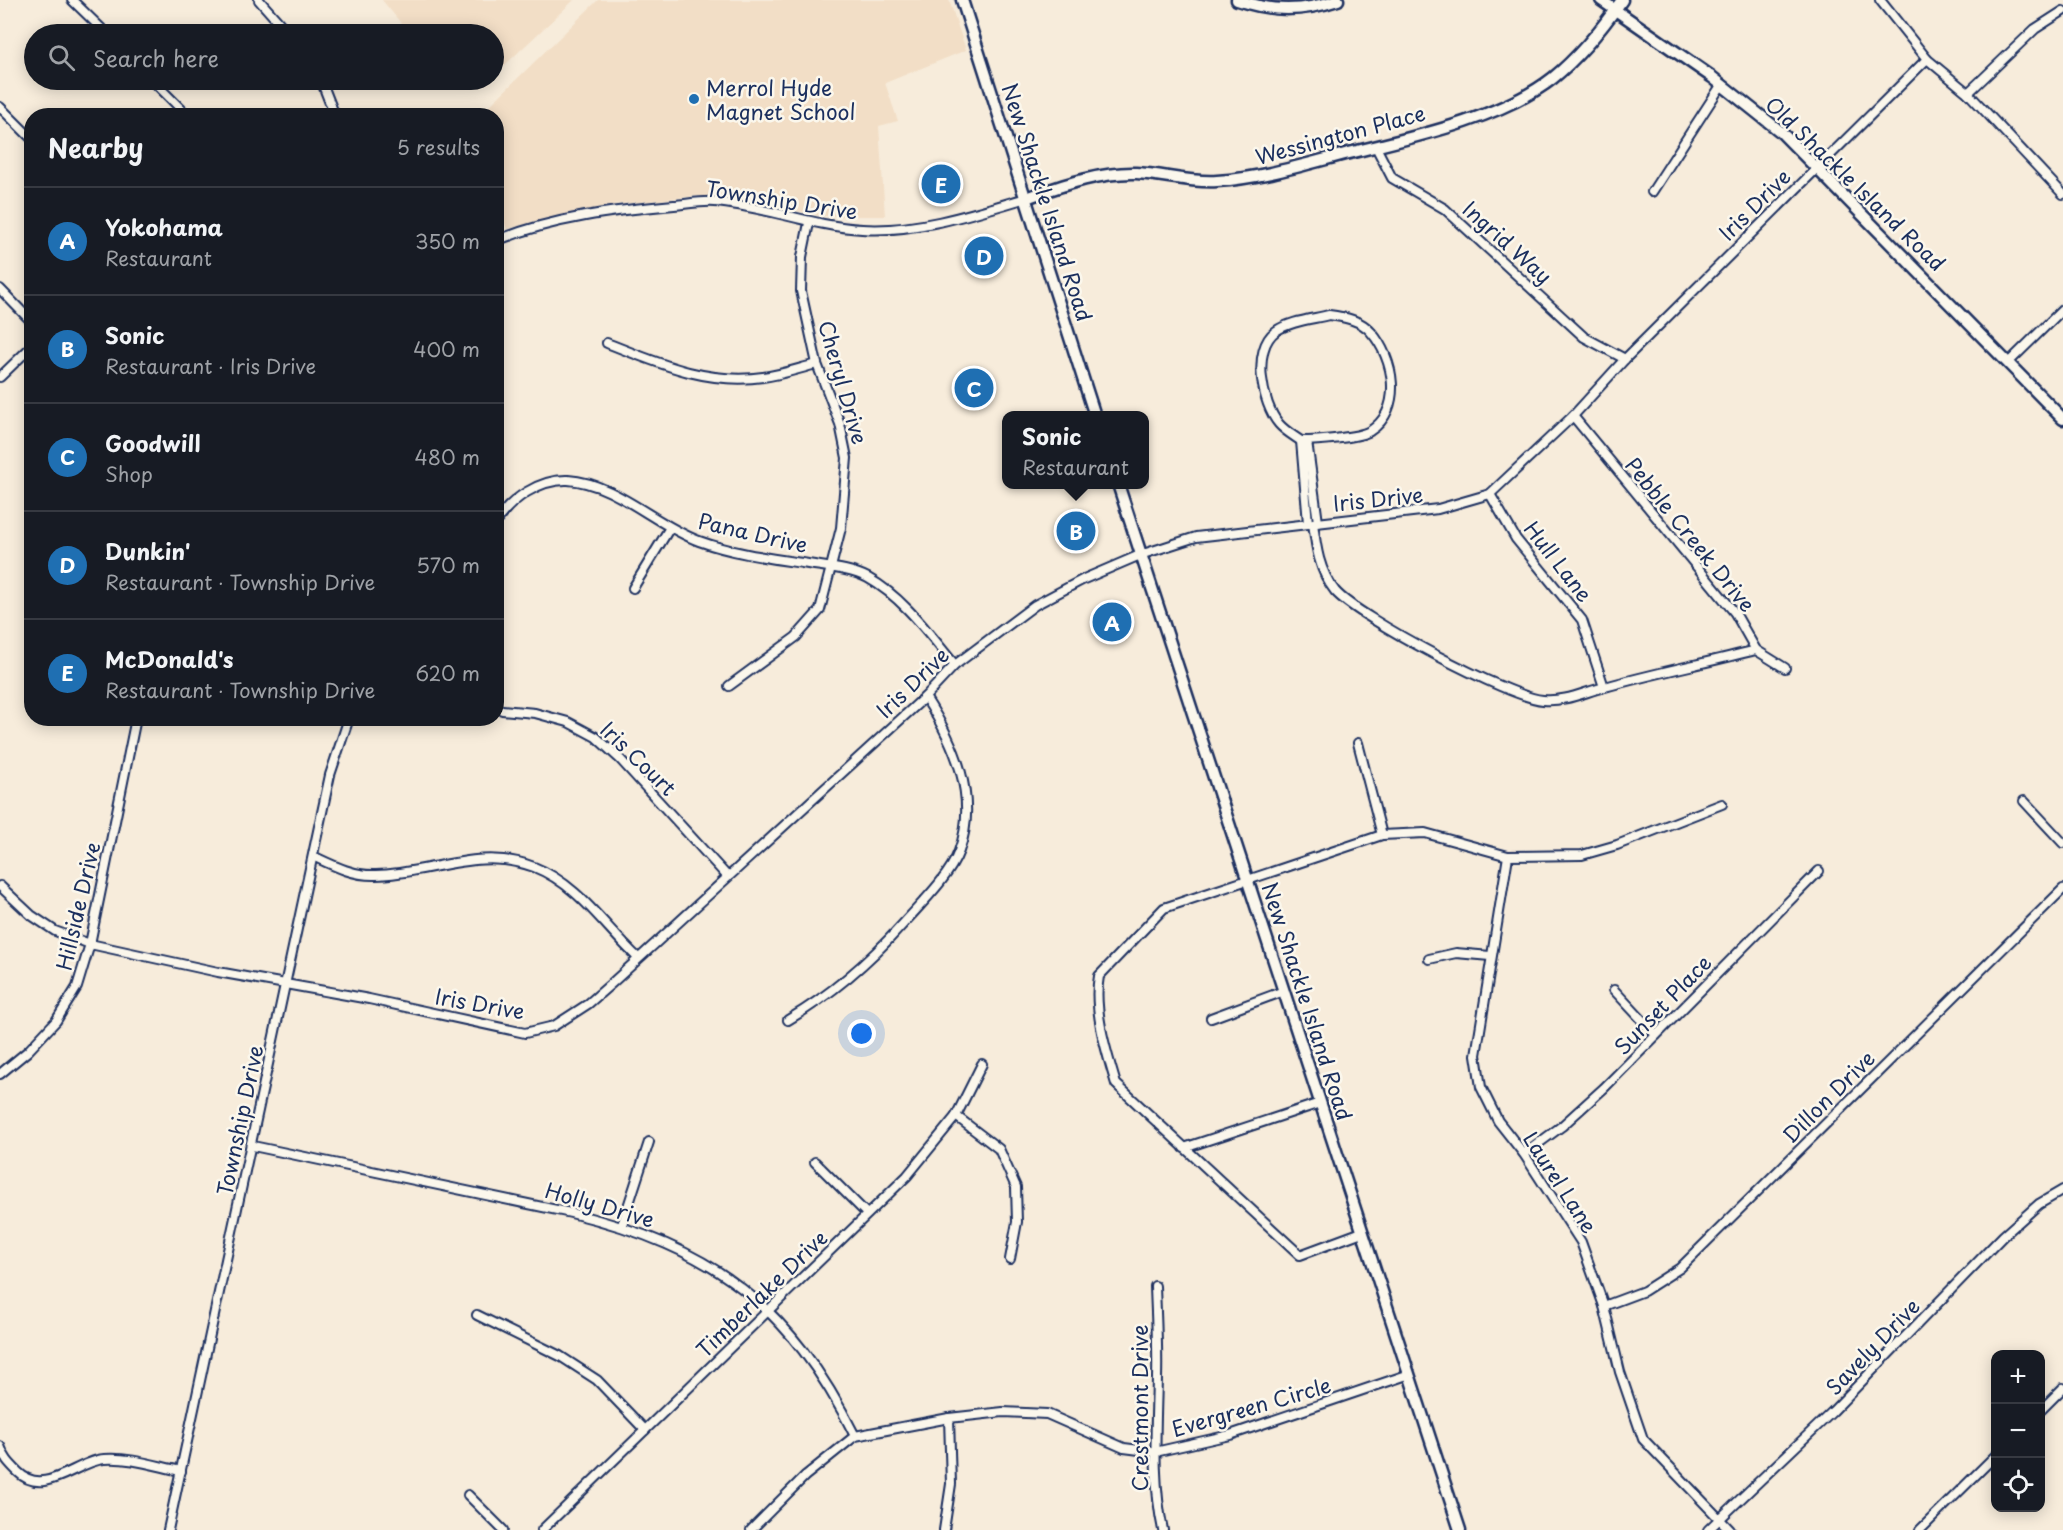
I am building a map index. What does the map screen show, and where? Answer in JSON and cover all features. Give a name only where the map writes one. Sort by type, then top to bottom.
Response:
[{"type":"main road","name":"New Shackle Island Road","points":[[962,0],[1093,411]]},
{"type":"main road","points":[[1238,0],[1294,11],[1338,0]]},
{"type":"main road","name":"Old Shackle Island Road","points":[[1601,0],[1722,84],[1781,132],[1817,166],[2063,419]]},
{"type":"main road","name":"Wessington Place","points":[[1026,198],[1066,184],[1108,174],[1137,173],[1191,182],[1251,178],[1376,147],[1484,115],[1520,99],[1553,78],[1582,50],[1622,0]]},
{"type":"main road","name":"New Shackle Island Road","points":[[1120,489],[1248,878],[1407,1375],[1460,1530]]},
{"type":"street","points":[[72,0],[97,24]]},
{"type":"street","points":[[258,0],[280,24]]},
{"type":"street","points":[[1880,0],[1927,59],[1968,93],[2063,194]]},
{"type":"street","points":[[1968,93],[2035,29],[2063,11]]},
{"type":"street","name":"Iris Drive","points":[[0,886],[31,915],[55,931],[90,944],[525,1033],[554,1026],[588,1004],[925,697],[955,664],[1035,605],[1084,579],[1140,555],[1196,537],[1438,509],[1490,494],[1573,416],[1624,359],[1927,59]]},
{"type":"street","points":[[1652,192],[1722,84]]},
{"type":"street","points":[[162,90],[180,108]]},
{"type":"street","points":[[325,90],[332,108]]},
{"type":"street","points":[[0,107],[24,131]]},
{"type":"street","name":"Ingrid Way","points":[[1376,147],[1392,178],[1445,209],[1584,337],[1624,359]]},
{"type":"street","name":"Township Drive","points":[[504,238],[522,230],[598,215],[651,207],[713,202],[757,209],[809,223],[862,229],[928,224],[1026,198]]},
{"type":"street","name":"Cheryl Drive","points":[[729,686],[796,638],[820,610],[843,519],[847,458],[840,424],[817,364],[801,291],[802,257],[809,223]]},
{"type":"street","points":[[0,289],[24,314]]},
{"type":"street","points":[[2008,363],[2063,309]]},
{"type":"street","points":[[1329,315],[1350,318],[1371,331],[1382,349],[1394,389],[1390,404],[1377,425],[1367,433],[1304,441],[1280,425],[1275,418],[1261,374],[1263,350],[1274,332],[1285,326],[1329,315]]},
{"type":"street","points":[[607,343],[674,369],[708,377],[736,379],[765,377],[817,364]]},
{"type":"street","points":[[0,377],[24,354]]},
{"type":"street","name":"Pebble Creek Drive","points":[[1573,416],[1735,613],[1756,650],[1785,668]]},
{"type":"street","points":[[1304,441],[1318,561],[1335,590],[1354,609],[1489,682],[1520,696],[1544,700],[1570,699],[1604,687],[1756,650]]},
{"type":"street","name":"Pana Drive","points":[[504,513],[518,498],[543,483],[568,480],[590,485],[621,498],[669,529],[734,551],[832,568],[867,577],[898,598],[955,664]]},
{"type":"street","name":"Hull Lane","points":[[1490,494],[1516,539],[1582,620],[1604,687]]},
{"type":"street","points":[[633,588],[669,529]]},
{"type":"street","points":[[788,1020],[820,1001],[859,969],[933,891],[959,852],[966,815],[961,765],[945,728],[925,697]]},
{"type":"street","name":"Iris Court","points":[[504,710],[534,713],[568,722],[596,737],[620,759],[727,876]]},
{"type":"street","name":"Hillside Drive","points":[[0,1074],[28,1051],[56,1021],[77,987],[90,944],[133,726]]},
{"type":"street","name":"Township Drive","points":[[168,1530],[315,858],[330,775],[346,726]]},
{"type":"street","points":[[1358,743],[1382,835]]},
{"type":"street","points":[[2024,801],[2063,843]]},
{"type":"street","points":[[1362,1232],[1300,1255],[1116,1084],[1107,1054],[1097,989],[1100,976],[1164,908],[1382,835],[1425,832],[1508,856],[1582,855],[1617,845],[1722,804]]},
{"type":"street","name":"Laurel Lane","points":[[1508,856],[1490,956],[1476,1055],[1481,1088],[1498,1122],[1524,1154],[1581,1242],[1604,1306],[1620,1372],[1643,1439],[1730,1530]]},
{"type":"street","points":[[315,858],[347,871],[375,876],[455,861],[495,860],[534,867],[568,886],[637,957]]},
{"type":"street","name":"Sunset Place","points":[[1524,1154],[1562,1126],[1604,1088],[1819,871]]},
{"type":"street","name":"Dillon Drive","points":[[1604,1306],[1644,1291],[1680,1268],[2063,889]]},
{"type":"street","points":[[1429,959],[1456,953],[1490,956]]},
{"type":"street","points":[[1614,990],[1656,1035]]},
{"type":"street","points":[[1211,1018],[1284,991]]},
{"type":"street","name":"Timberlake Drive","points":[[542,1530],[907,1176],[956,1116],[982,1064]]},
{"type":"street","points":[[1184,1149],[1320,1103]]},
{"type":"street","points":[[956,1116],[999,1149],[1016,1187],[1017,1222],[1010,1259]]},
{"type":"street","points":[[622,1225],[649,1142]]},
{"type":"street","name":"Holly Drive","points":[[253,1146],[410,1180],[487,1193],[622,1225],[672,1245],[742,1285],[769,1310],[835,1395],[855,1436]]},
{"type":"street","points":[[815,1162],[867,1214]]},
{"type":"street","name":"Savely Drive","points":[[1708,1530],[1721,1521],[1833,1411],[2003,1236],[2039,1204],[2063,1190]]},
{"type":"street","name":"Crestmont Drive","points":[[1155,1286],[1158,1375],[1155,1452],[1157,1504],[1163,1530]]},
{"type":"street","points":[[477,1315],[560,1356],[597,1380],[645,1430]]},
{"type":"street","name":"Evergreen Circle","points":[[751,1530],[806,1476],[855,1436],[949,1418],[1003,1412],[1047,1414],[1124,1448],[1155,1452],[1230,1435],[1407,1375]]},
{"type":"street","points":[[2045,1406],[2063,1388]]},
{"type":"street","points":[[944,1530],[951,1484],[949,1418]]},
{"type":"street","points":[[0,1446],[4,1458],[24,1478],[50,1480],[100,1459],[123,1459],[181,1471]]},
{"type":"street","points":[[1920,1530],[1992,1458]]},
{"type":"street","points":[[468,1495],[503,1530]]},
{"type":"shaded area","points":[[382,0],[574,0],[504,66],[504,24],[402,24]]},
{"type":"shaded area","name":"Merrol Hyde Magnet School","points":[[598,0],[949,0],[966,50],[885,83],[898,121],[879,126],[885,216],[823,216],[743,200],[696,196],[611,205],[507,229],[504,222],[504,108],[487,108]]},
{"type":"place","name":"Merrol Hyde Magnet School","points":[[694,99]]},
{"type":"place","name":"McDonald's","points":[[941,184]]},
{"type":"place","name":"Dunkin'","points":[[984,256]]},
{"type":"place","name":"Goodwill","points":[[974,388]]},
{"type":"place","name":"Sonic","points":[[1076,531]]},
{"type":"place","name":"Yokohama","points":[[1112,622]]}]
